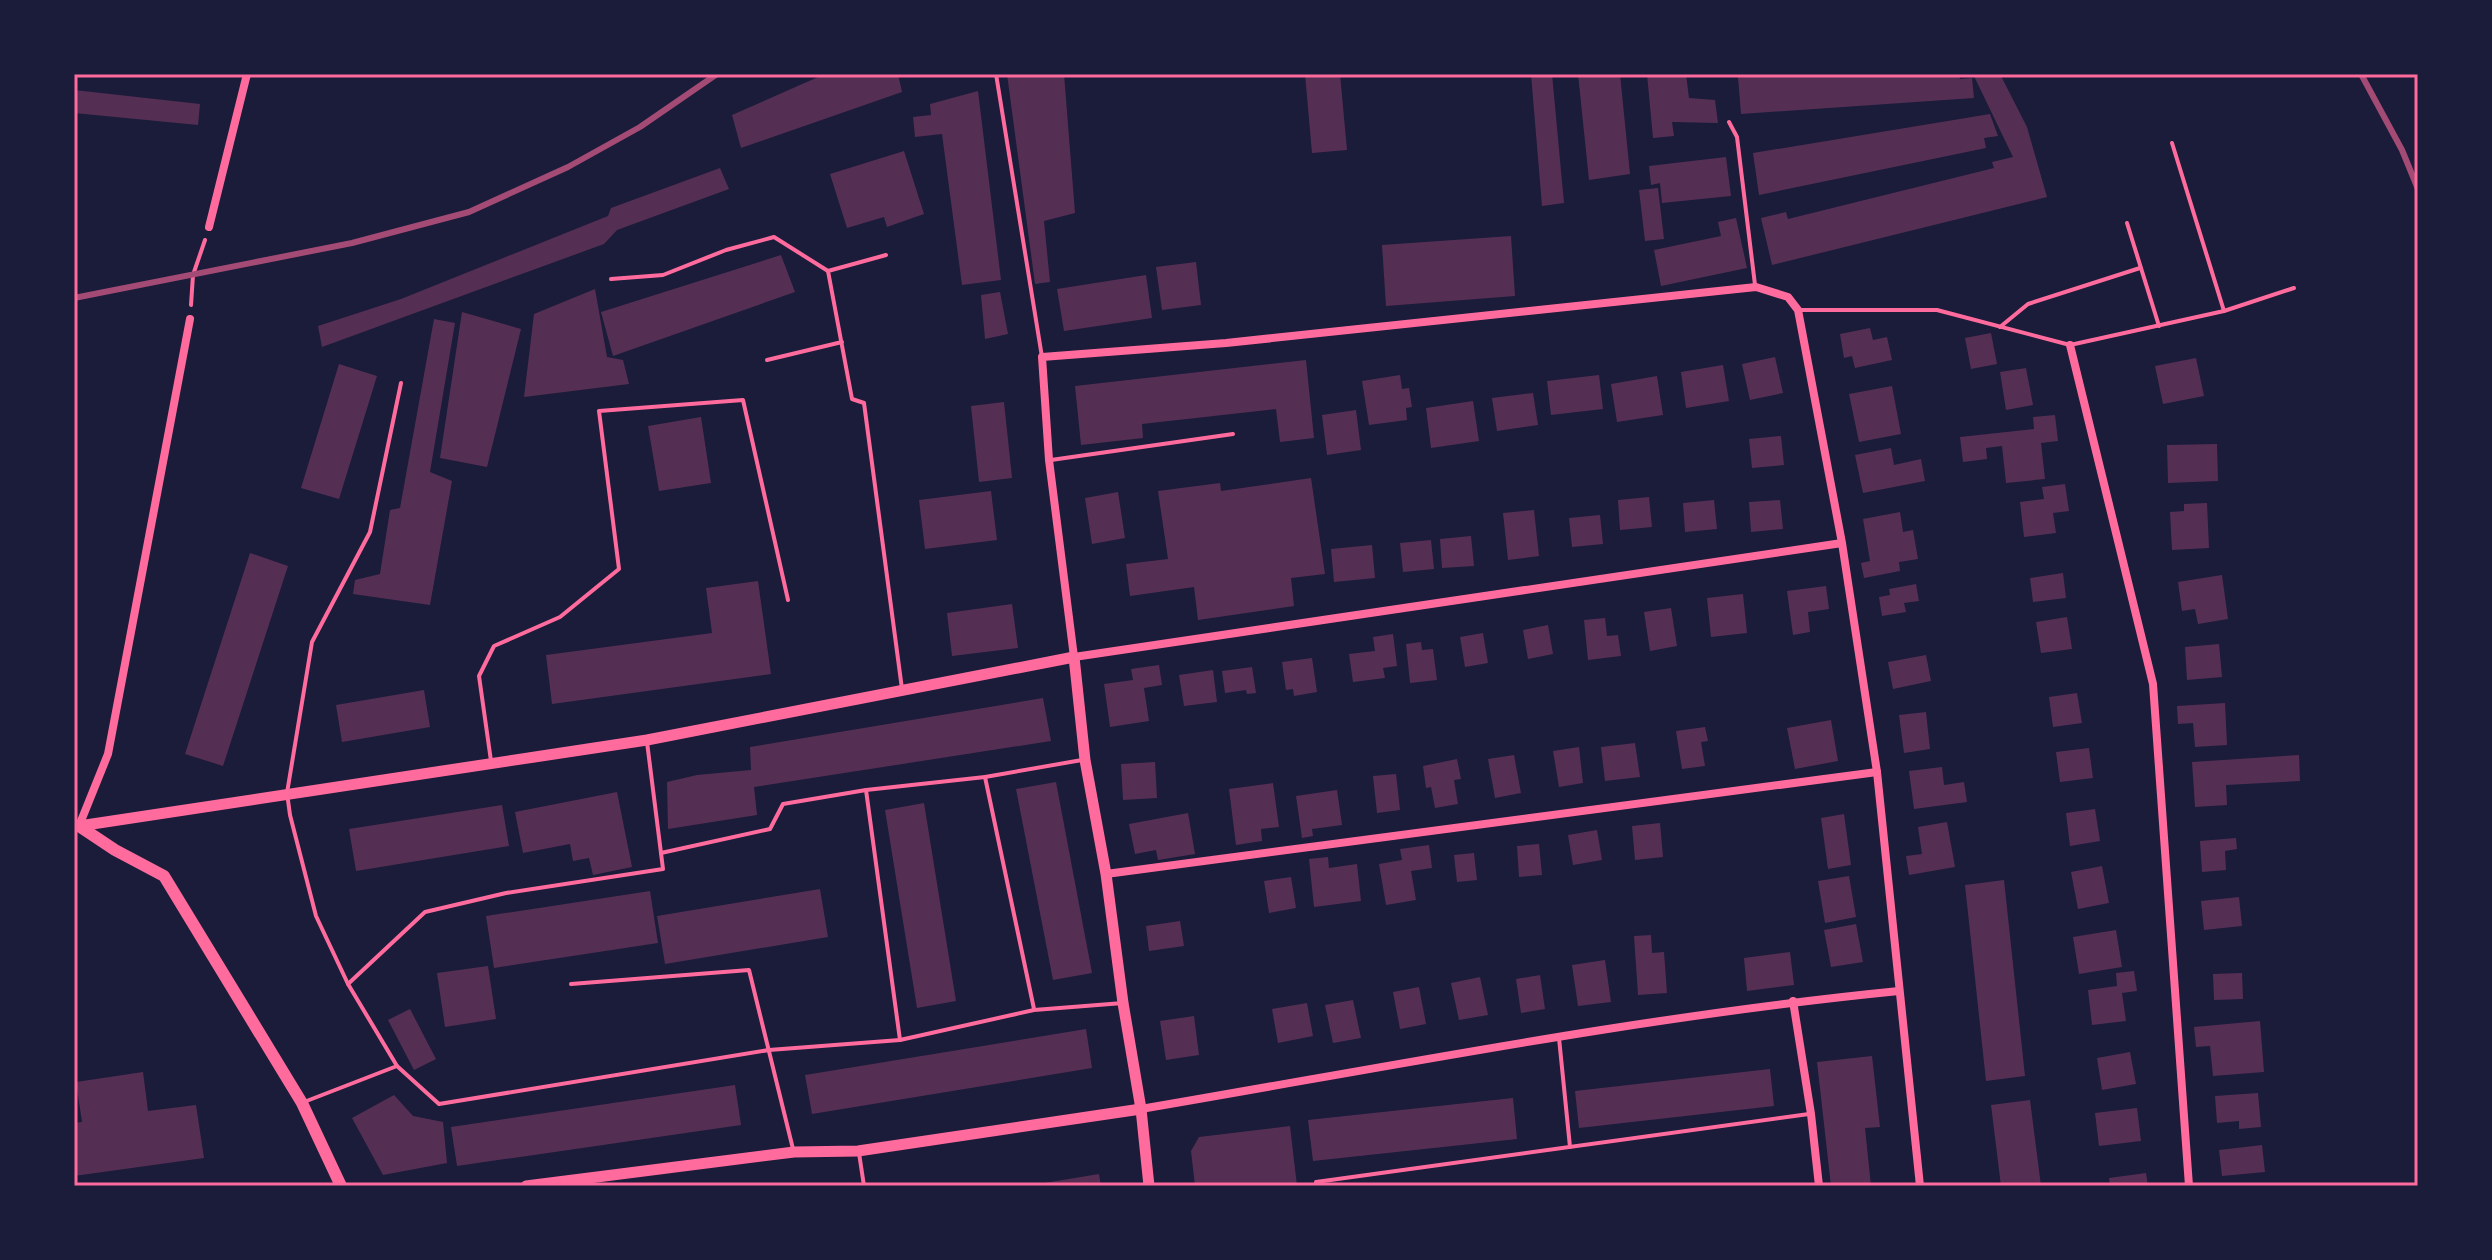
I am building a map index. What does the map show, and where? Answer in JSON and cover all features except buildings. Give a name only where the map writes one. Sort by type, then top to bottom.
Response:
[{"type":"main road","points":[[74,840],[76,826],[164,876],[302,1103],[341,1186]]},
{"type":"street","points":[[209,227],[247,74]]},
{"type":"street","points":[[1149,1186],[1141,1109],[1106,874],[1085,760],[1049,460],[1042,357],[1226,343],[1756,287],[1788,297],[1798,310],[1842,543],[1877,772],[1920,1186]]},
{"type":"street","points":[[76,826],[108,754],[190,319]]},
{"type":"street","points":[[2070,345],[2153,684],[2189,1186]]},
{"type":"street","points":[[76,826],[647,740],[1074,657],[1842,543]]},
{"type":"street","points":[[1106,874],[1877,772]]},
{"type":"street","points":[[527,1186],[794,1152],[858,1151],[1141,1109],[1793,1001],[1899,991]]},
{"type":"street","points":[[1793,1001],[1819,1186]]},
{"type":"lane","points":[[996,74],[1042,357]]},
{"type":"lane","points":[[1729,122],[1737,137],[1756,287]]},
{"type":"lane","points":[[2172,143],[2224,311]]},
{"type":"lane","points":[[2127,223],[2159,326]]},
{"type":"lane","points":[[611,279],[663,275],[726,250],[774,237],[828,271],[852,399],[864,403],[902,691]]},
{"type":"lane","points":[[828,271],[886,255]]},
{"type":"lane","points":[[2000,327],[2028,304],[2140,268]]},
{"type":"lane","points":[[1798,310],[1937,310],[2070,345],[2224,311],[2294,288]]},
{"type":"lane","points":[[767,360],[842,342]]},
{"type":"lane","points":[[401,383],[370,532],[312,642],[287,793],[316,916],[348,984],[397,1066],[439,1104],[769,1050],[900,1040],[1034,1010],[1123,1003]]},
{"type":"lane","points":[[491,763],[479,676],[494,646],[560,617],[619,569],[599,411],[743,400],[788,600]]},
{"type":"lane","points":[[1049,460],[1233,434]]},
{"type":"lane","points":[[348,984],[425,912],[506,893],[663,869],[647,740]]},
{"type":"lane","points":[[661,853],[770,829],[783,804],[866,790],[985,777],[1085,760]]},
{"type":"lane","points":[[985,777],[1034,1010]]},
{"type":"lane","points":[[866,790],[900,1040]]},
{"type":"lane","points":[[571,984],[749,970],[794,1152]]},
{"type":"lane","points":[[1559,1038],[1570,1147]]},
{"type":"lane","points":[[302,1103],[397,1066]]},
{"type":"lane","points":[[1316,1186],[1316,1182],[1811,1114]]},
{"type":"lane","points":[[858,1151],[864,1186]]},
{"type":"path","points":[[190,319],[193,275],[209,227]]},
{"type":"railway","points":[[74,298],[352,243],[469,212],[568,167],[640,127],[717,74]]},
{"type":"railway","points":[[2361,74],[2402,150],[2418,189]]}]
